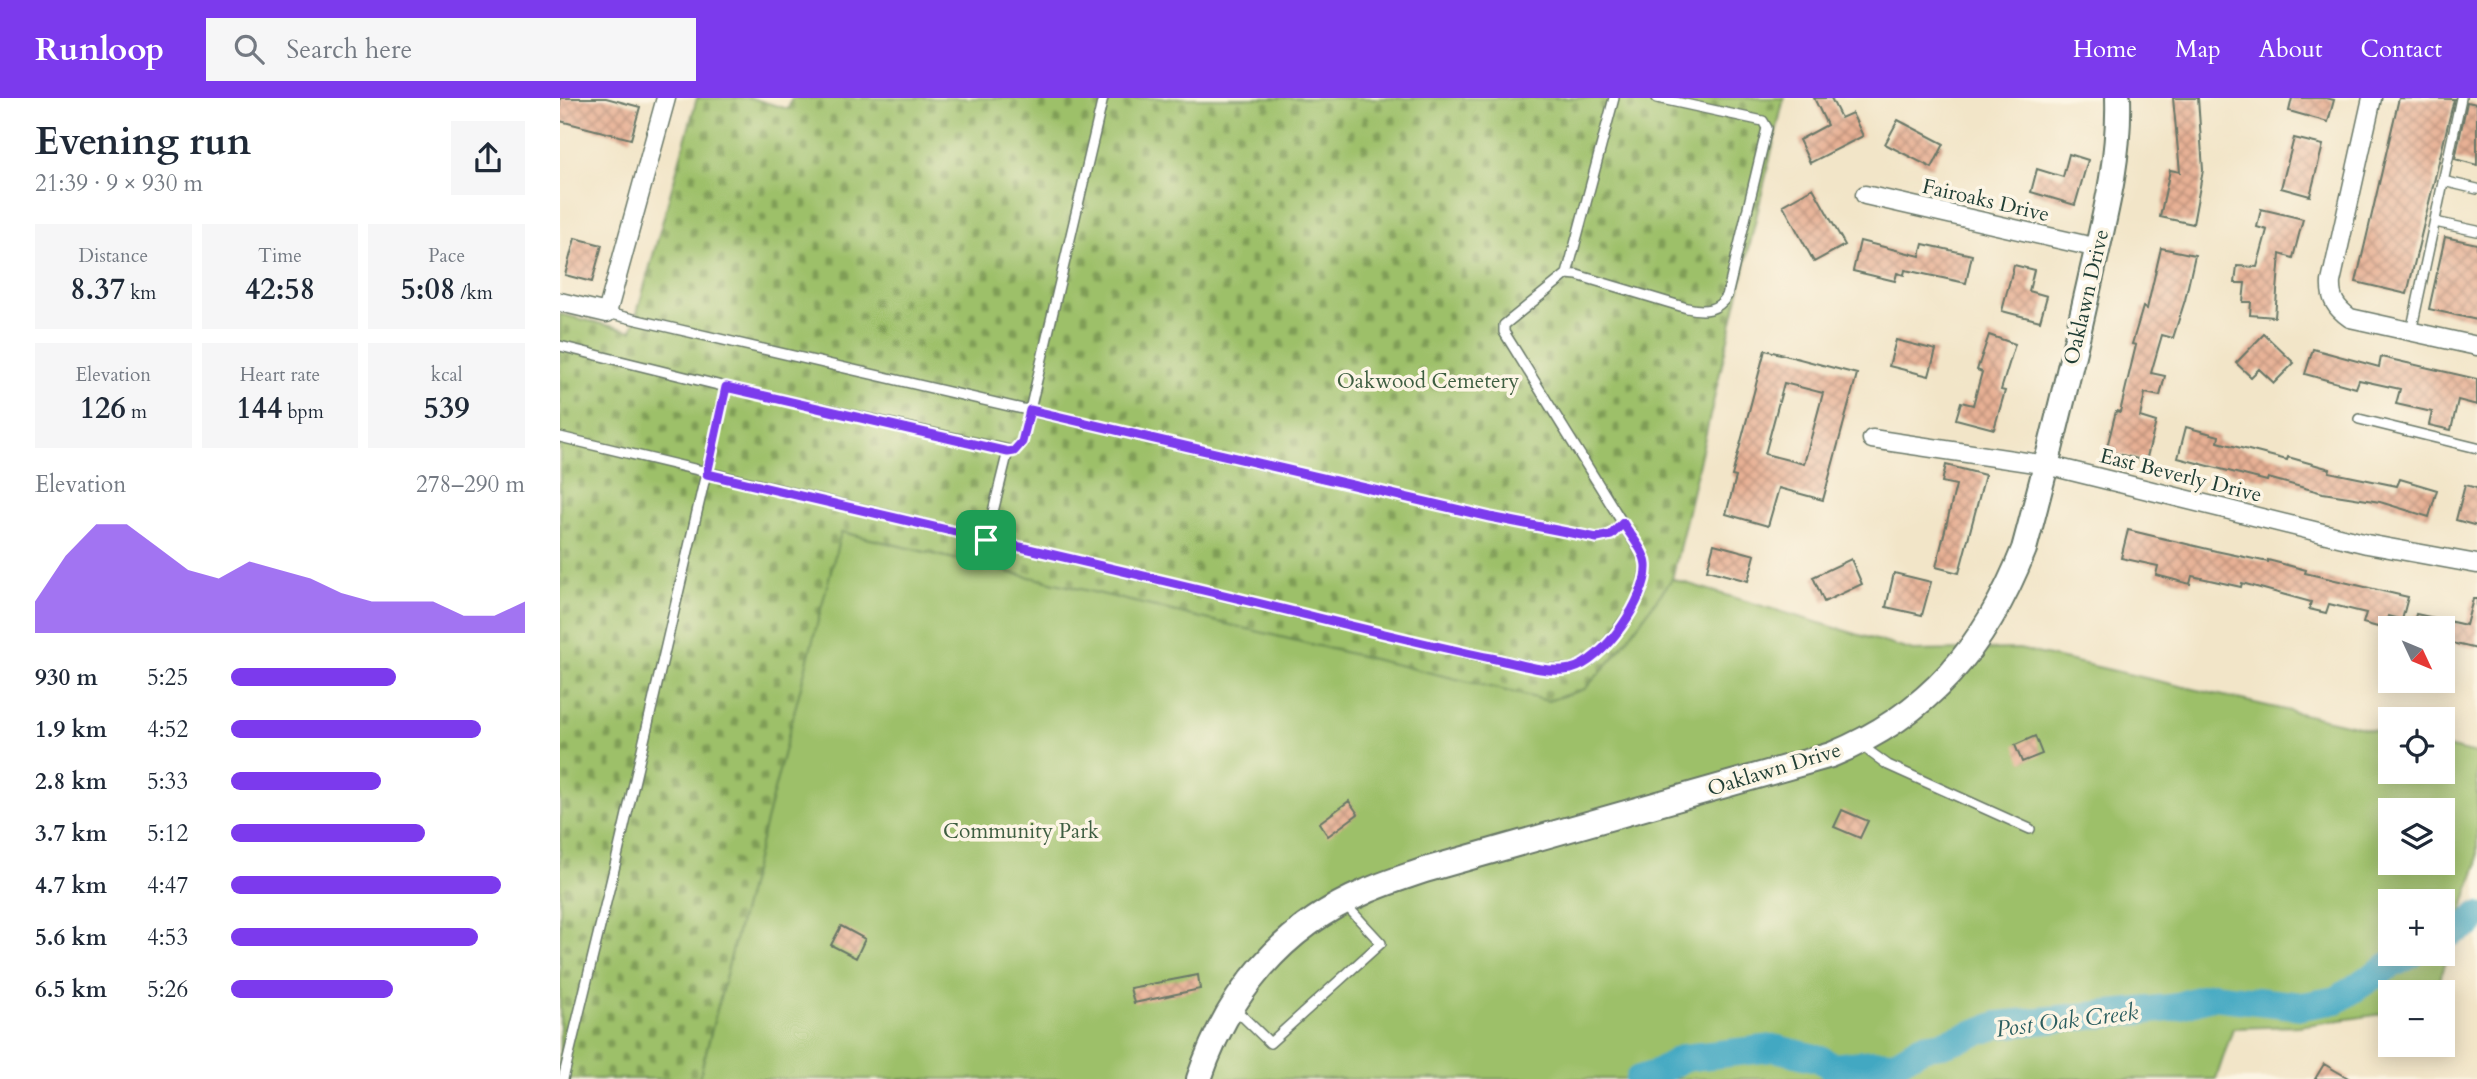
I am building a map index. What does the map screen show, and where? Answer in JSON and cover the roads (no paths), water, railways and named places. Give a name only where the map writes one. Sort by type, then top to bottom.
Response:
[{"type":"street","points":[[560,302],[607,313],[666,98]]},
{"type":"street","name":"Oaklawn Drive","points":[[1199,1079],[1231,1006],[1253,977],[1295,934],[1344,902],[1375,887],[1425,870],[1831,755],[1863,740],[1899,718],[1930,693],[1967,654],[1990,623],[2012,580],[2024,549],[2047,465],[2116,160],[2118,98]]},
{"type":"street","points":[[2372,98],[2330,293],[2333,302],[2340,311],[2350,317],[2477,346]]},
{"type":"street","name":"Fairoaks Drive","points":[[1865,195],[2098,248]]},
{"type":"street","name":"East Beverly Drive","points":[[1872,439],[2047,465],[2367,544],[2477,564]]},
{"type":"lane","points":[[560,346],[726,387],[1008,452],[1014,451],[1022,442],[1103,98]]},
{"type":"lane","points":[[560,437],[1420,643],[1542,669],[1571,668],[1591,660],[1629,614],[1641,593],[1646,565],[1623,523],[1504,332],[1504,325],[1567,274],[1615,98]]},
{"type":"lane","points":[[1567,274],[1703,311],[1721,305],[1727,296],[1767,128],[1763,121],[1657,98]]},
{"type":"lane","points":[[2411,332],[2462,98]]},
{"type":"lane","points":[[2443,181],[2477,189]]},
{"type":"lane","points":[[2435,222],[2477,231]]},
{"type":"lane","points":[[607,313],[1490,517],[1597,538],[1611,535],[1623,523]]},
{"type":"lane","points":[[563,1079],[726,387]]},
{"type":"lane","points":[[2359,419],[2477,448]]},
{"type":"lane","points":[[986,540],[1008,452]]},
{"type":"lane","points":[[1863,740],[1870,752],[1888,765],[2031,829]]},
{"type":"lane","points":[[1231,1006],[1270,1043],[1381,943],[1344,902]]},
{"type":"waterway","name":"Post Oak Creek","points":[[2455,931],[2469,924],[2477,916]]},
{"type":"waterway","name":"Post Oak Creek","points":[[1639,1079],[1655,1074],[1683,1058],[1774,1048],[1820,1059],[1832,1067],[1894,1064],[1922,1047],[1943,1044],[1998,1025],[2170,1008],[2212,996],[2302,1006],[2337,1000],[2389,966]]},
{"type":"park label","name":"Oakwood Cemetery","points":[[1428,381]]},
{"type":"park label","name":"Community Park","points":[[1021,831]]}]
